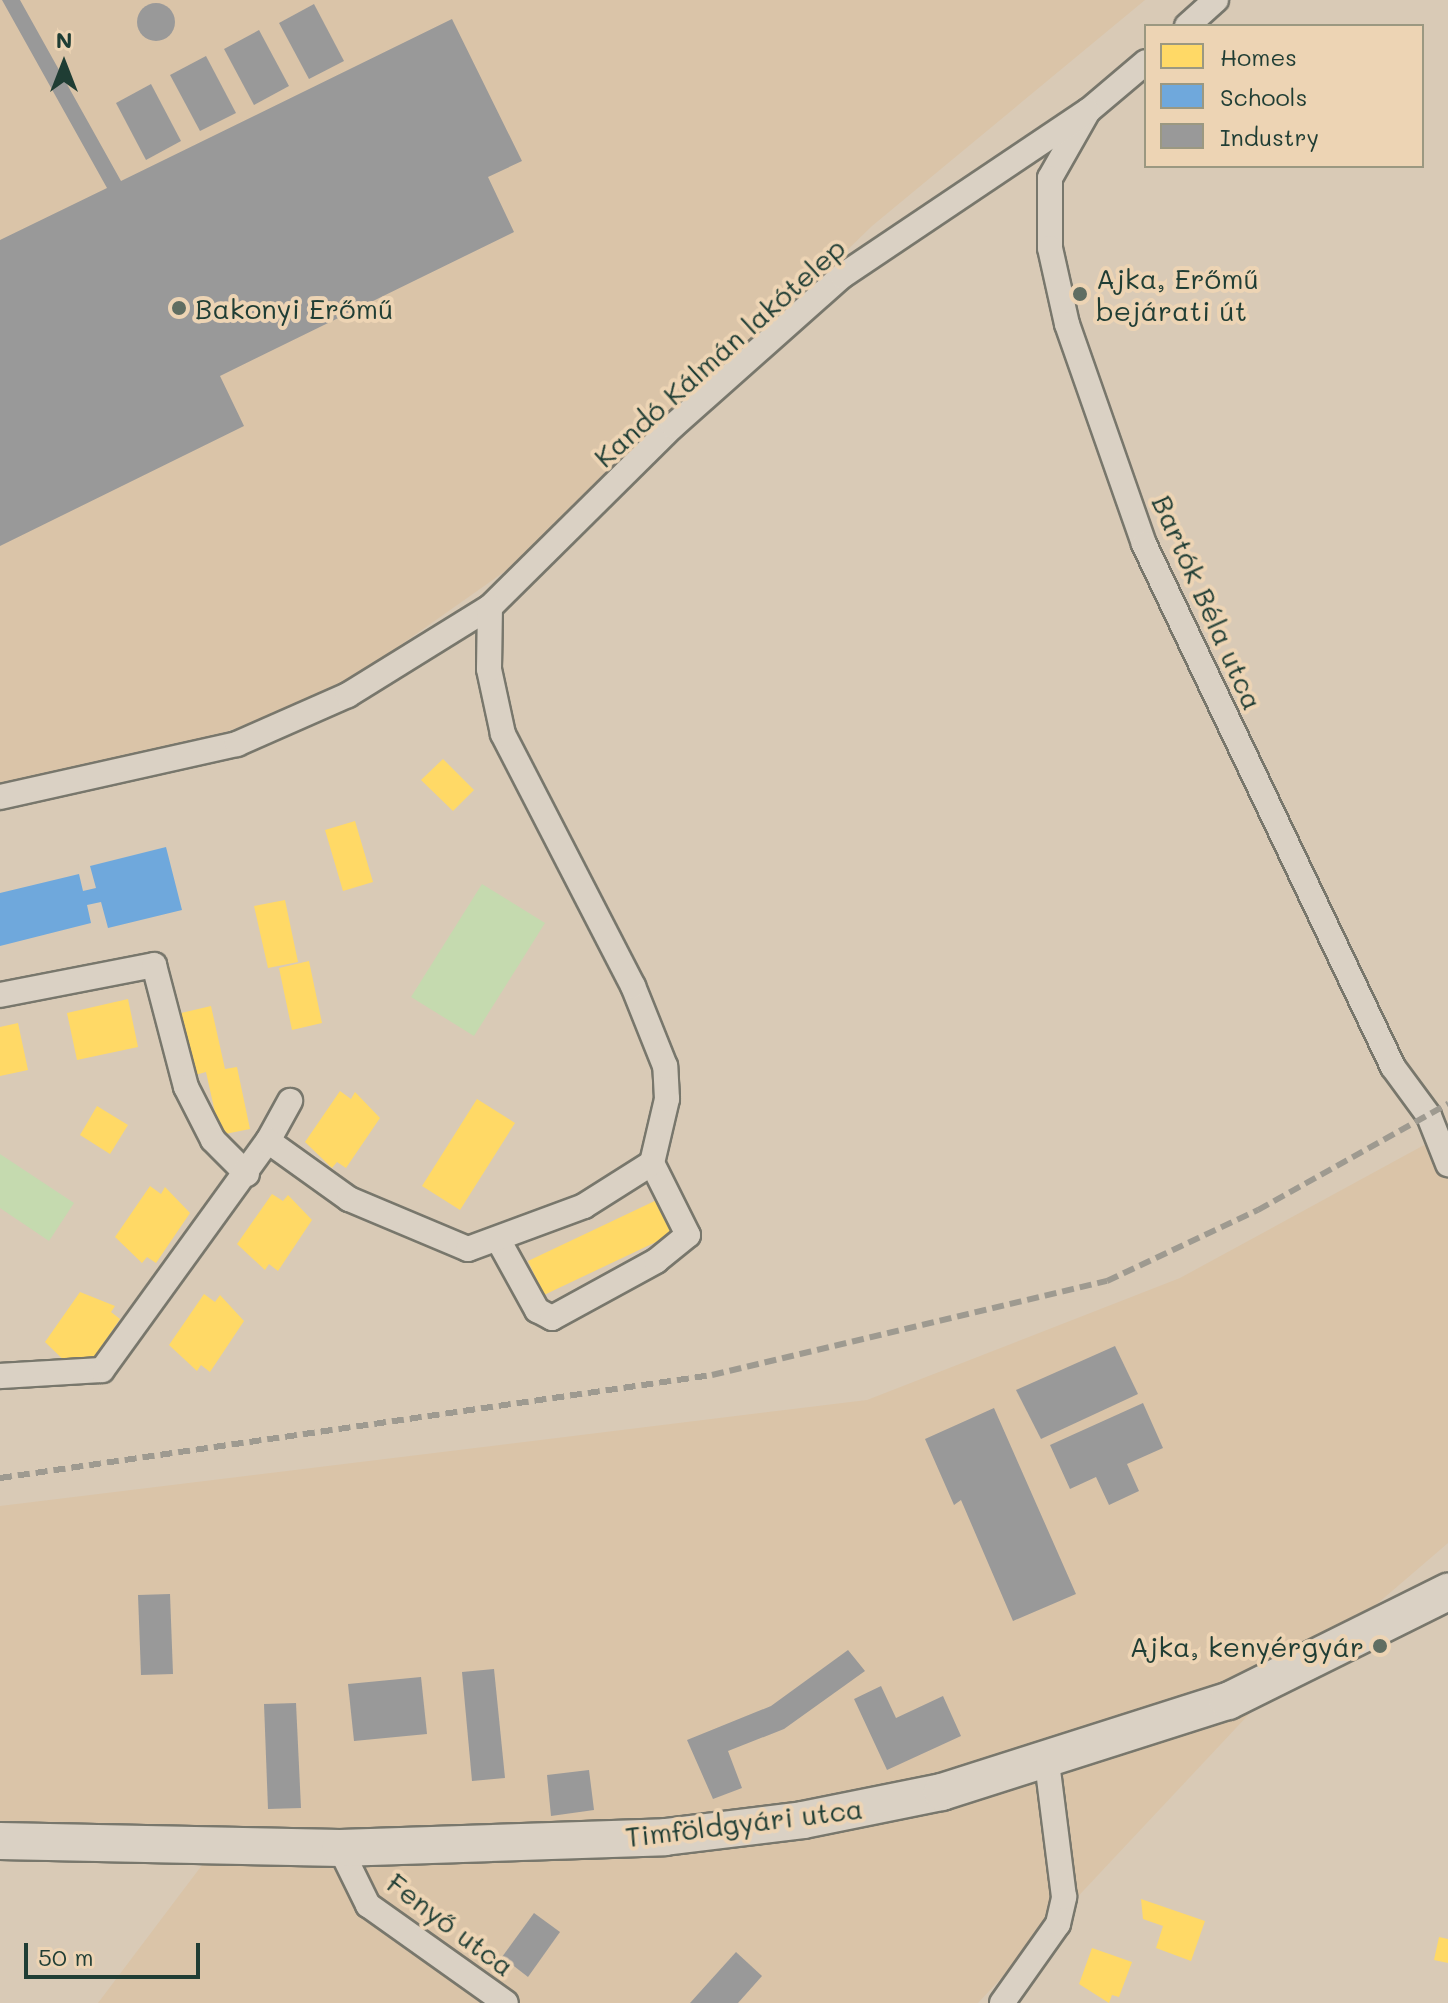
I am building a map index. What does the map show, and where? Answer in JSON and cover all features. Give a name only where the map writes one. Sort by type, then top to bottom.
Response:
[{"type":"main road","name":"Timföldgyári utca","points":[[0,1841],[340,1848],[680,1836],[819,1817],[1047,1762],[1228,1701],[1448,1592]]},
{"type":"street","points":[[1189,24],[1216,0]]},
{"type":"street","name":"Bartók Béla utca","points":[[1144,64],[1088,111],[1050,178],[1050,248],[1100,423],[1144,544],[1393,1067],[1429,1116],[1448,1164]]},
{"type":"street","name":"Kandó Kálmán lakótelep","points":[[0,797],[237,744],[348,695],[490,607],[673,426],[842,276],[1088,111]]},
{"type":"street","points":[[490,607],[489,669],[503,734],[633,986],[665,1066],[667,1099],[652,1163],[688,1235],[656,1261],[552,1318],[537,1310],[500,1243]]},
{"type":"street","points":[[0,995],[154,965],[186,1087],[213,1140],[247,1174]]},
{"type":"street","points":[[0,1376],[102,1370],[247,1174],[290,1101]]},
{"type":"street","points":[[268,1141],[349,1199],[468,1249],[500,1243],[584,1206],[652,1163]]},
{"type":"street","points":[[1002,2003],[1058,1924],[1064,1897],[1047,1762]]},
{"type":"street","name":"Fenyő utca","points":[[340,1848],[368,1905],[506,2003]]},
{"type":"shaded area","points":[[0,0],[1145,0],[872,226],[548,541],[334,692],[133,766],[0,791]]},
{"type":"shaded area","points":[[1448,1132],[1448,1543],[1251,1712],[978,2003],[98,2003],[230,1828],[0,1821],[0,1506],[867,1400],[1180,1278]]},
{"type":"green space","points":[[482,884],[545,923],[474,1036],[411,997]]},
{"type":"green space","points":[[0,1154],[74,1203],[49,1241],[0,1208]]},
{"type":"building: Homes","points":[[443,759],[474,790],[453,811],[421,780]]},
{"type":"building: Homes","points":[[355,821],[373,882],[343,891],[325,830]]},
{"type":"building: Homes","points":[[285,900],[298,962],[268,968],[254,906]]},
{"type":"building: Homes","points":[[309,961],[322,1023],[292,1030],[279,968]]},
{"type":"building: Homes","points":[[128,999],[138,1047],[77,1060],[67,1013]]},
{"type":"building: Homes","points":[[211,1006],[225,1069],[237,1067],[250,1129],[220,1135],[206,1072],[195,1075],[181,1013]]},
{"type":"building: Homes","points":[[18,1023],[28,1070],[0,1076],[0,1027]]},
{"type":"building: Homes","points":[[340,1091],[351,1099],[355,1092],[380,1118],[346,1168],[337,1162],[332,1168],[305,1142]]},
{"type":"building: Homes","points":[[477,1099],[515,1123],[460,1210],[422,1186]]},
{"type":"building: Homes","points":[[97,1106],[128,1125],[110,1154],[80,1135]]},
{"type":"building: Homes","points":[[150,1186],[161,1194],[165,1187],[190,1213],[156,1263],[147,1257],[142,1263],[115,1237]]},
{"type":"building: Homes","points":[[272,1194],[283,1201],[288,1195],[312,1220],[278,1271],[269,1264],[265,1270],[237,1244]]},
{"type":"building: Homes","points":[[661,1198],[677,1232],[544,1295],[528,1261]]},
{"type":"building: Homes","points":[[80,1292],[115,1306],[111,1312],[120,1319],[86,1369],[73,1369],[45,1342]]},
{"type":"building: Homes","points":[[204,1294],[215,1302],[220,1295],[244,1321],[210,1372],[201,1365],[197,1371],[169,1345]]},
{"type":"building: Homes","points":[[1141,1899],[1205,1921],[1191,1961],[1156,1948],[1163,1926],[1143,1919]]},
{"type":"building: Homes","points":[[1439,1937],[1448,1939],[1448,1963],[1434,1960]]},
{"type":"building: Homes","points":[[1092,1948],[1132,1962],[1119,1997],[1112,1995],[1109,2003],[1079,1984]]},
{"type":"building: Schools","points":[[166,847],[182,910],[108,928],[101,902],[87,905],[91,923],[0,946],[0,893],[79,874],[83,891],[96,888],[90,866]]},
{"type":"building: Industry","name":"Bakonyi Erőmű","points":[[2,0],[20,0],[121,181],[452,19],[522,161],[488,177],[514,232],[220,376],[244,426],[0,546],[0,240],[107,188]]},
{"type":"building: Industry","points":[[156,3],[169,9],[175,22],[169,35],[156,41],[143,35],[137,22],[143,9]]},
{"type":"building: Industry","points":[[314,4],[344,61],[309,79],[279,23]]},
{"type":"building: Industry","points":[[259,30],[289,86],[254,105],[224,49]]},
{"type":"building: Industry","points":[[206,56],[236,113],[200,131],[170,75]]},
{"type":"building: Industry","points":[[151,84],[181,141],[146,160],[116,103]]},
{"type":"building: Industry","points":[[1115,1346],[1138,1394],[1041,1439],[1016,1390]]},
{"type":"building: Industry","points":[[1143,1403],[1163,1448],[1127,1464],[1139,1491],[1109,1505],[1096,1477],[1070,1489],[1050,1445]]},
{"type":"building: Industry","points":[[994,1408],[1076,1594],[1013,1621],[961,1500],[954,1505],[925,1439]]},
{"type":"building: Industry","points":[[170,1594],[173,1674],[141,1675],[138,1595]]},
{"type":"building: Industry","points":[[848,1650],[865,1671],[784,1729],[728,1751],[742,1788],[713,1799],[687,1740],[771,1706]]},
{"type":"building: Industry","points":[[494,1669],[505,1778],[472,1781],[462,1672]]},
{"type":"building: Industry","points":[[421,1677],[427,1734],[354,1741],[348,1684]]},
{"type":"building: Industry","points":[[881,1686],[896,1718],[943,1696],[961,1736],[887,1770],[854,1699]]},
{"type":"building: Industry","points":[[296,1703],[301,1808],[268,1809],[264,1704]]},
{"type":"building: Industry","points":[[589,1770],[594,1810],[551,1816],[547,1775]]},
{"type":"building: Industry","points":[[534,1913],[560,1932],[528,1977],[502,1957]]},
{"type":"building: Industry","points":[[736,1952],[762,1976],[738,2003],[690,2003]]},
{"type":"railway","points":[[0,1478],[712,1375],[1107,1281],[1258,1210],[1448,1104]]},
{"type":"place","name":"Ajka, Erőmű bejárati út","points":[[1080,294]]},
{"type":"place","name":"Bakonyi Erőmű","points":[[179,308]]},
{"type":"place","name":"Ajka, kenyérgyár","points":[[1380,1646]]}]
